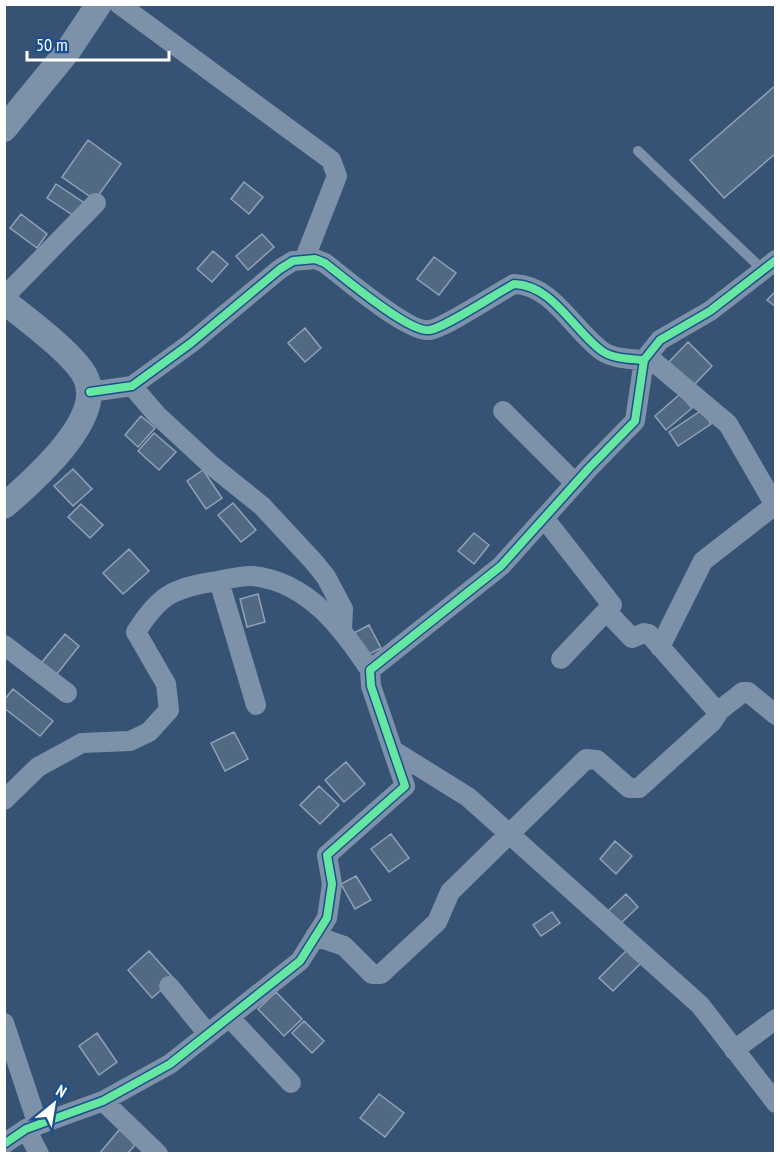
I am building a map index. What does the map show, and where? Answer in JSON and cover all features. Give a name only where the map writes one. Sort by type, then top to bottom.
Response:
[{"type":"street","points":[[4,129],[67,52],[99,4]]},
{"type":"street","points":[[118,4],[331,160],[337,176],[305,258]]},
{"type":"street","points":[[4,506],[42,472],[75,430],[85,412],[90,392],[85,375],[68,356],[4,299],[96,202]]},
{"type":"street","points":[[90,392],[132,386],[191,343],[280,270],[305,258],[325,263],[404,322],[419,330],[438,327],[514,284],[526,284],[550,299],[603,352],[622,358],[645,358],[728,424],[775,506],[703,561],[660,647]]},
{"type":"street","points":[[370,670],[501,566],[575,483],[635,421],[645,358],[660,339],[710,311],[769,265]]},
{"type":"street","points":[[132,386],[157,415],[211,465],[262,506],[314,562],[326,577],[343,609],[342,629]]},
{"type":"street","points":[[503,411],[575,483]]},
{"type":"street","points":[[544,518],[611,602],[607,612],[561,658]]},
{"type":"street","points":[[4,800],[39,767],[82,743],[130,741],[149,732],[168,710],[166,684],[136,632],[152,607],[182,587],[251,576],[284,584],[318,606],[342,629],[370,670],[371,686],[405,786],[327,855],[332,884],[327,918],[300,961],[170,1064],[103,1101],[32,1127],[4,1144]]},
{"type":"street","points":[[219,581],[256,705]]},
{"type":"street","points":[[607,612],[632,638],[648,633],[715,709],[720,710]]},
{"type":"street","points":[[4,645],[67,693]]},
{"type":"street","points":[[315,936],[344,946],[372,974],[381,974],[437,922],[450,892],[586,759],[597,760],[629,788],[634,789],[712,722],[720,710],[743,692],[752,694],[776,715]]},
{"type":"street","points":[[394,751],[468,797],[700,1005],[776,1103]]},
{"type":"street","points":[[169,986],[208,1034]]},
{"type":"street","points":[[229,1017],[291,1083]]},
{"type":"street","points":[[734,1050],[776,1019]]},
{"type":"street","points":[[4,1023],[39,1154]]},
{"type":"street","points":[[103,1101],[158,1154]]},
{"type":"lane","points":[[638,151],[769,265]]},
{"type":"building","points":[[776,85],[776,153],[724,198],[690,160]]},
{"type":"building","points":[[88,140],[121,164],[95,200],[62,177]]},
{"type":"building","points":[[244,182],[263,197],[249,214],[231,199]]},
{"type":"building","points":[[56,184],[86,204],[77,218],[47,198]]},
{"type":"building","points":[[21,214],[47,234],[37,248],[10,228]]},
{"type":"building","points":[[262,234],[274,247],[248,270],[236,256]]},
{"type":"building","points":[[213,251],[228,264],[212,282],[197,269]]},
{"type":"building","points":[[434,257],[456,273],[439,295],[417,279]]},
{"type":"building","points":[[776,291],[776,307],[767,300]]},
{"type":"building","points":[[305,328],[321,348],[305,362],[288,343]]},
{"type":"building","points":[[688,342],[712,366],[694,385],[669,362]]},
{"type":"building","points":[[680,394],[692,408],[666,430],[655,416]]},
{"type":"building","points":[[702,410],[711,424],[678,446],[669,432]]},
{"type":"building","points":[[141,416],[155,428],[138,447],[125,435]]},
{"type":"building","points":[[154,433],[176,452],[159,470],[138,451]]},
{"type":"building","points":[[73,469],[92,489],[73,506],[54,486]]},
{"type":"building","points":[[203,470],[222,498],[206,509],[187,481]]},
{"type":"building","points":[[233,503],[256,530],[241,542],[218,515]]},
{"type":"building","points":[[81,504],[103,525],[90,538],[68,517]]},
{"type":"building","points":[[474,533],[489,545],[474,564],[458,551]]},
{"type":"building","points":[[129,549],[149,571],[123,594],[103,573]]},
{"type":"building","points":[[258,594],[265,622],[247,627],[240,599]]},
{"type":"building","points":[[369,625],[381,648],[364,657],[352,634]]},
{"type":"building","points":[[65,634],[79,646],[53,679],[38,667]]},
{"type":"building","points":[[13,689],[53,721],[40,736],[4,708],[4,700]]},
{"type":"building","points":[[234,732],[248,759],[225,771],[211,743]]},
{"type":"building","points":[[346,762],[365,784],[344,802],[325,780]]},
{"type":"building","points":[[319,786],[339,805],[320,824],[300,805]]},
{"type":"building","points":[[391,834],[409,858],[389,872],[371,849]]},
{"type":"building","points":[[615,841],[632,856],[616,874],[600,859]]},
{"type":"building","points":[[356,876],[371,900],[355,909],[341,884]]},
{"type":"building","points":[[626,894],[638,907],[620,924],[608,911]]},
{"type":"building","points":[[552,912],[560,923],[541,936],[533,925]]},
{"type":"building","points":[[628,949],[641,963],[613,991],[599,978]]},
{"type":"building","points":[[149,951],[174,979],[152,998],[128,970]]},
{"type":"building","points":[[276,992],[302,1019],[284,1036],[258,1009]]},
{"type":"building","points":[[304,1021],[324,1041],[312,1053],[292,1033]]},
{"type":"building","points":[[97,1033],[117,1062],[99,1075],[79,1046]]},
{"type":"building","points":[[379,1094],[404,1113],[385,1137],[360,1118]]},
{"type":"building","points":[[120,1129],[135,1145],[127,1154],[99,1154]]},
{"type":"cycle path","points":[[90,392],[132,386],[191,343],[280,269],[293,261],[315,259],[325,263],[392,314],[420,329],[436,328],[514,284],[528,286],[551,300],[602,351],[617,357],[644,360]]},
{"type":"cycle path","points":[[4,1144],[26,1129],[103,1101],[170,1064],[300,961],[327,918],[332,884],[327,855],[405,786],[371,686],[370,670],[501,566],[589,468],[635,421],[644,360],[660,340],[710,311],[776,260]]}]
